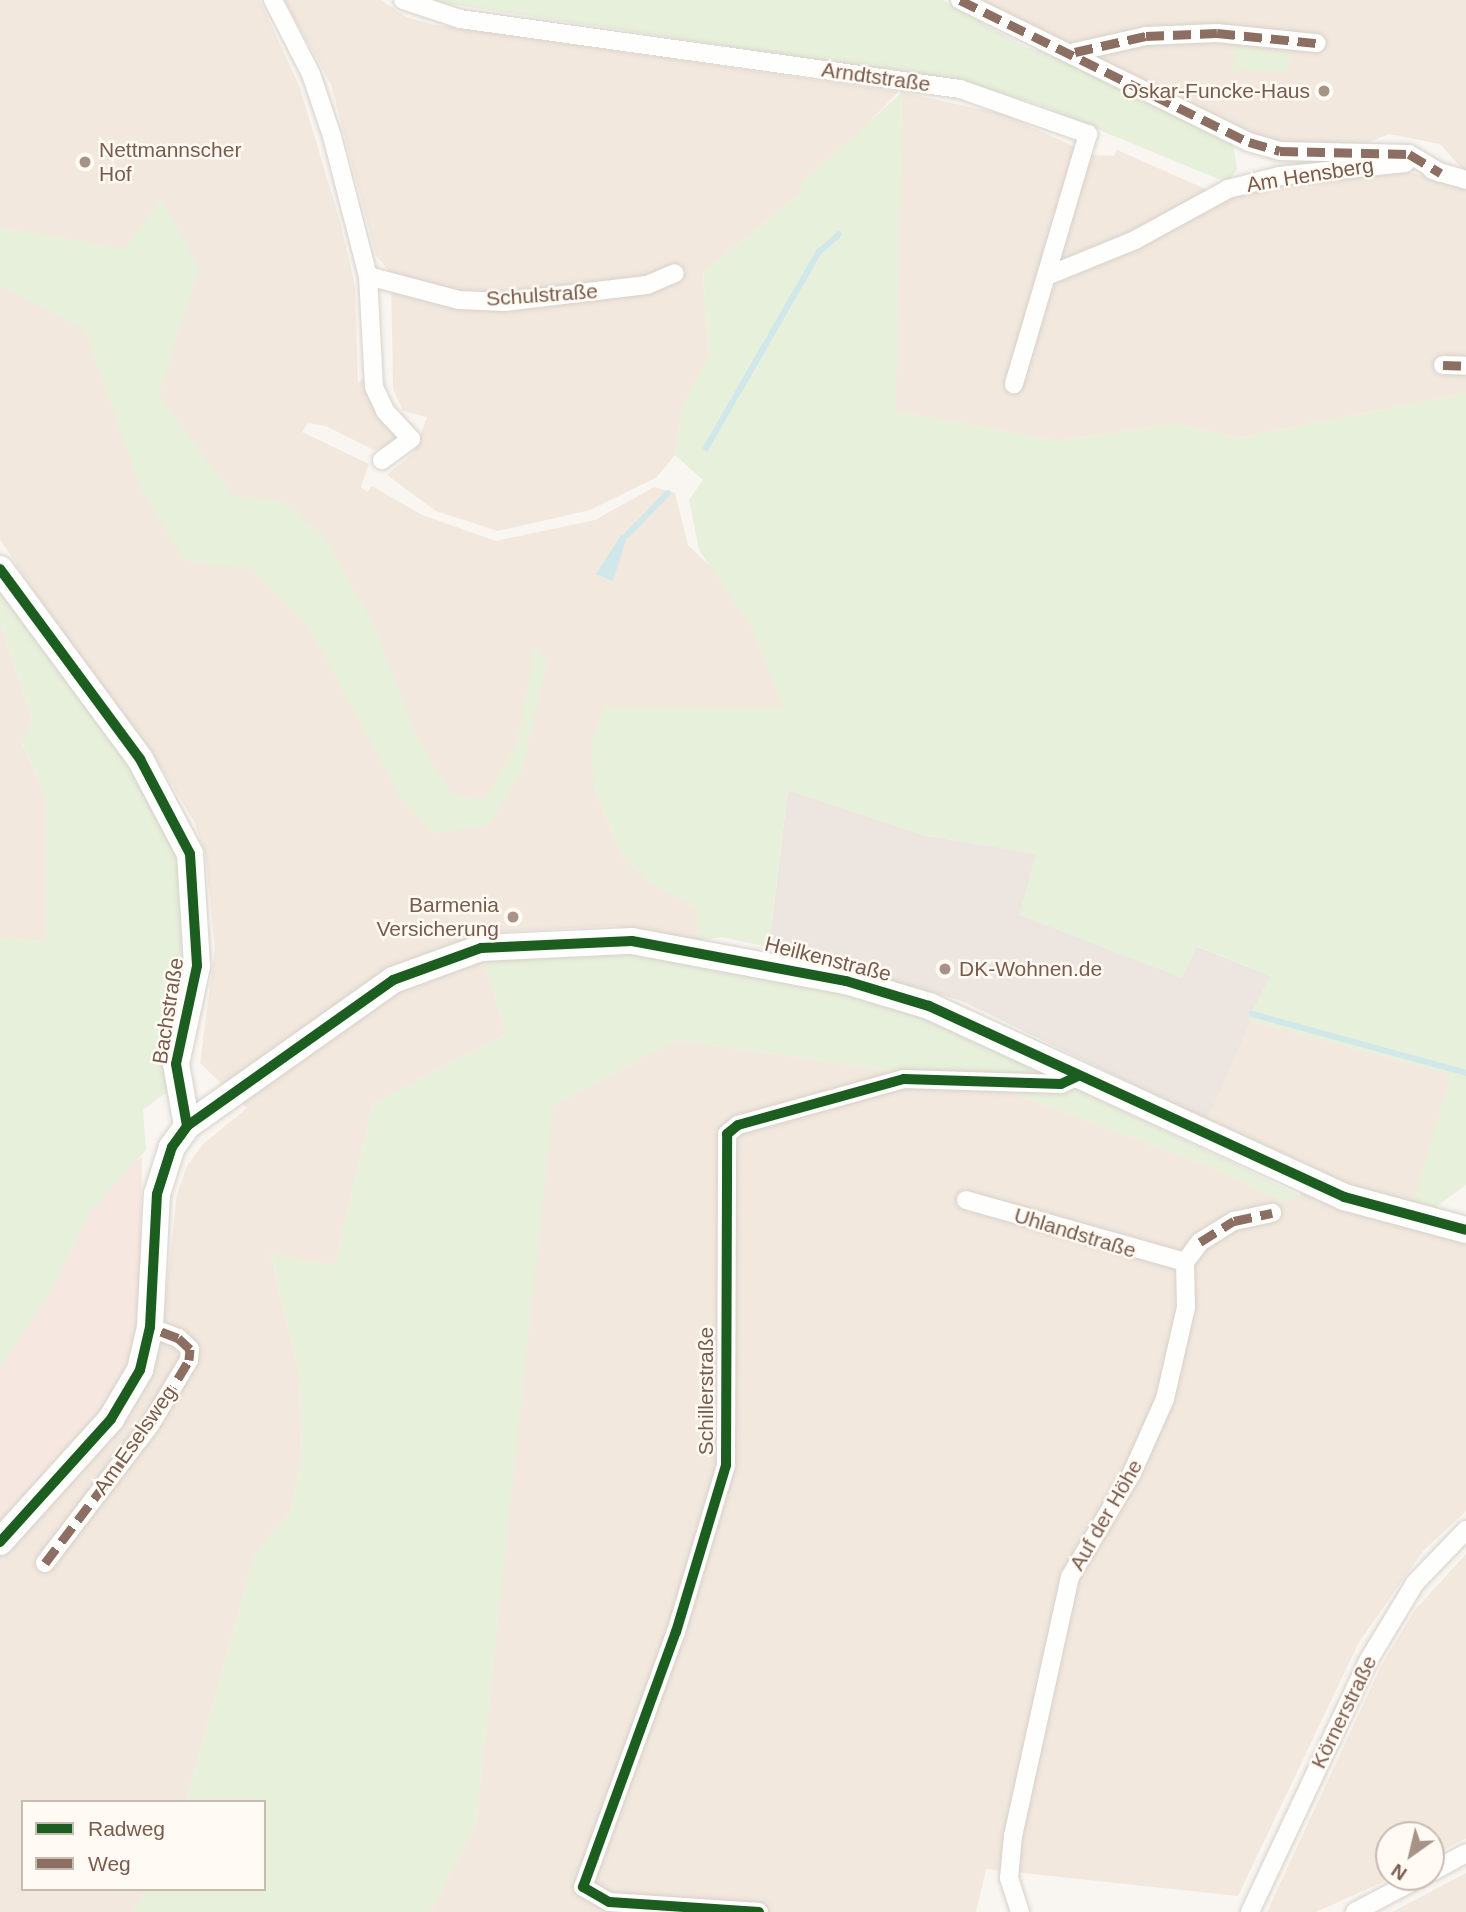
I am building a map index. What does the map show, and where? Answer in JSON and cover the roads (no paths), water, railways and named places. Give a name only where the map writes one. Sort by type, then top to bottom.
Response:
[{"type":"street","points":[[273,0],[328,124],[368,276],[374,387],[411,439],[382,460]]},
{"type":"street","name":"Arndtstraße","points":[[403,0],[460,19],[960,89],[1088,134],[1014,384]]},
{"type":"street","points":[[960,0],[1030,38],[1075,52],[1210,128],[1280,151],[1409,154],[1441,173]]},
{"type":"street","points":[[1075,52],[1146,36],[1217,33],[1316,43]]},
{"type":"street","name":"Am Hensberg","points":[[1047,276],[1236,187],[1362,165],[1403,162],[1466,180]]},
{"type":"street","name":"Schulstraße","points":[[368,276],[459,300],[504,302],[647,285],[675,274]]},
{"type":"street","points":[[1443,365],[1466,366]]},
{"type":"street","name":"Bachstraße","points":[[0,569],[140,760],[190,854],[197,966],[176,1064],[187,1126]]},
{"type":"street","name":"Heilkenstraße","points":[[187,1126],[393,980],[468,951],[523,943],[632,941],[846,981],[929,1006],[1076,1077],[1344,1198],[1466,1230]]},
{"type":"street","name":"Schillerstraße","points":[[759,1912],[609,1902],[583,1886],[676,1632],[726,1465],[727,1134],[738,1125],[904,1079],[1060,1084],[1076,1077]]},
{"type":"street","points":[[0,1542],[111,1419],[140,1370],[150,1327],[157,1194],[172,1147],[187,1126]]},
{"type":"street","name":"Uhlandstraße","points":[[966,1200],[1185,1262]]},
{"type":"street","points":[[1185,1262],[1200,1242],[1234,1221],[1272,1213]]},
{"type":"street","name":"Auf der Höhe","points":[[1020,1912],[1009,1878],[1013,1836],[1070,1577],[1132,1473],[1165,1399],[1186,1307],[1185,1262]]},
{"type":"street","name":"Am Eselsweg","points":[[44,1563],[150,1425],[189,1360],[190,1349],[178,1338],[150,1327]]},
{"type":"street","name":"Körnerstraße","points":[[1250,1912],[1368,1661],[1415,1583],[1466,1530]]},
{"type":"street","points":[[1445,1864],[1466,1853]]},
{"type":"street","points":[[1355,1912],[1395,1891]]},
{"type":"water","points":[[628,534],[613,581],[596,574],[621,535]]},
{"type":"waterway","points":[[706,448],[818,253],[839,234]]},
{"type":"waterway","points":[[628,534],[668,493]]},
{"type":"waterway","points":[[1252,1014],[1466,1073]]},
{"type":"place","name":"Oskar-Funcke-Haus","points":[[1324,91]]},
{"type":"place","name":"Nettmannscher Hof","points":[[85,162]]},
{"type":"place","name":"Barmenia Versicherung","points":[[513,917]]},
{"type":"place","name":"DK-Wohnen.de","points":[[945,969]]}]
